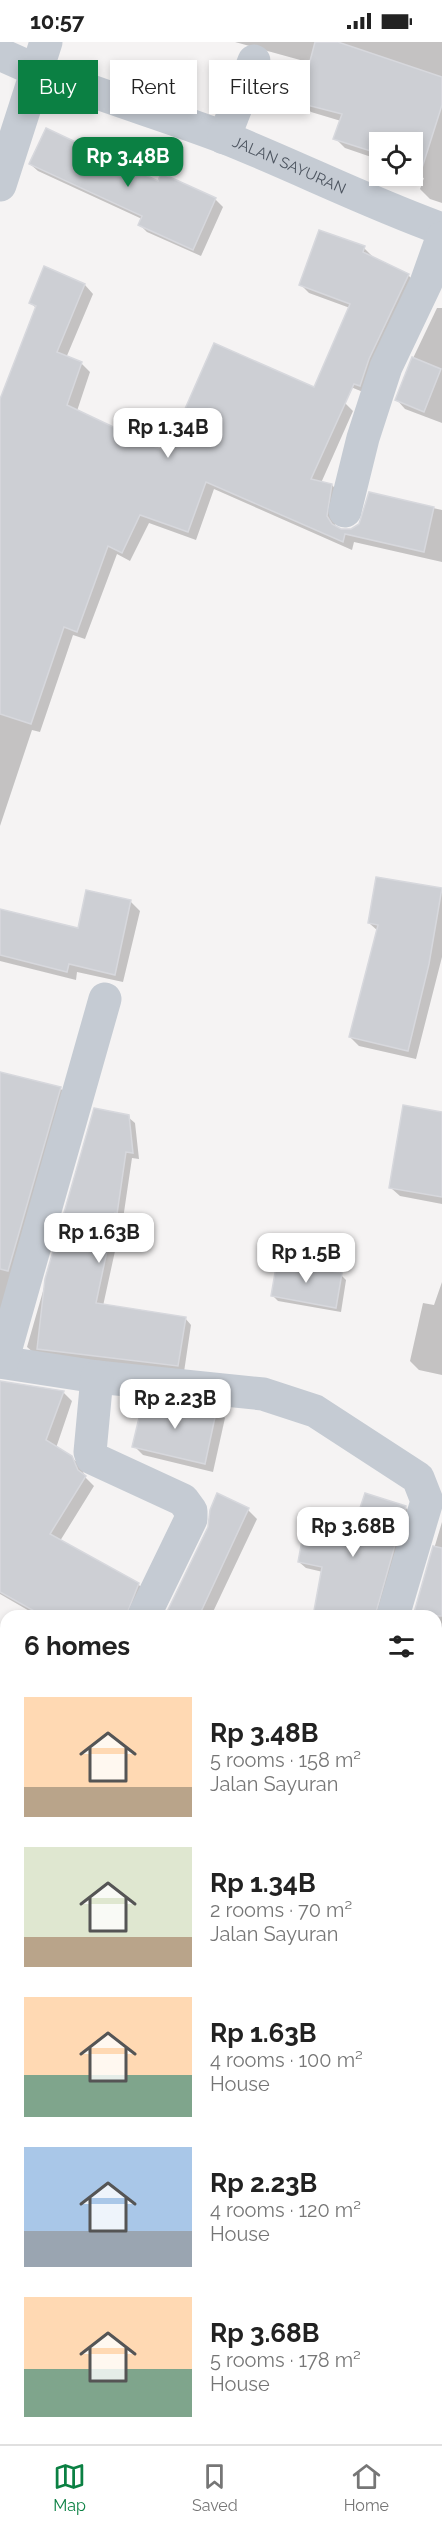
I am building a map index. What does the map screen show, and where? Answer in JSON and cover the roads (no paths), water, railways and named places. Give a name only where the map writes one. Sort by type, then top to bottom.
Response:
[{"type":"street","name":"JALAN SAYURAN","points":[[0,54],[41,56],[224,138],[408,217],[442,229]]},
{"type":"street","points":[[0,185],[41,56]]},
{"type":"street","points":[[224,138],[233,114]]},
{"type":"street","points":[[345,511],[363,438],[386,367],[426,284],[442,238]]},
{"type":"street","points":[[105,999],[1,1362],[97,1377],[263,1394],[315,1411],[418,1478],[427,1501],[395,1610]]},
{"type":"street","points":[[97,1377],[90,1452],[92,1458],[183,1500],[191,1511],[191,1519],[147,1610]]}]
